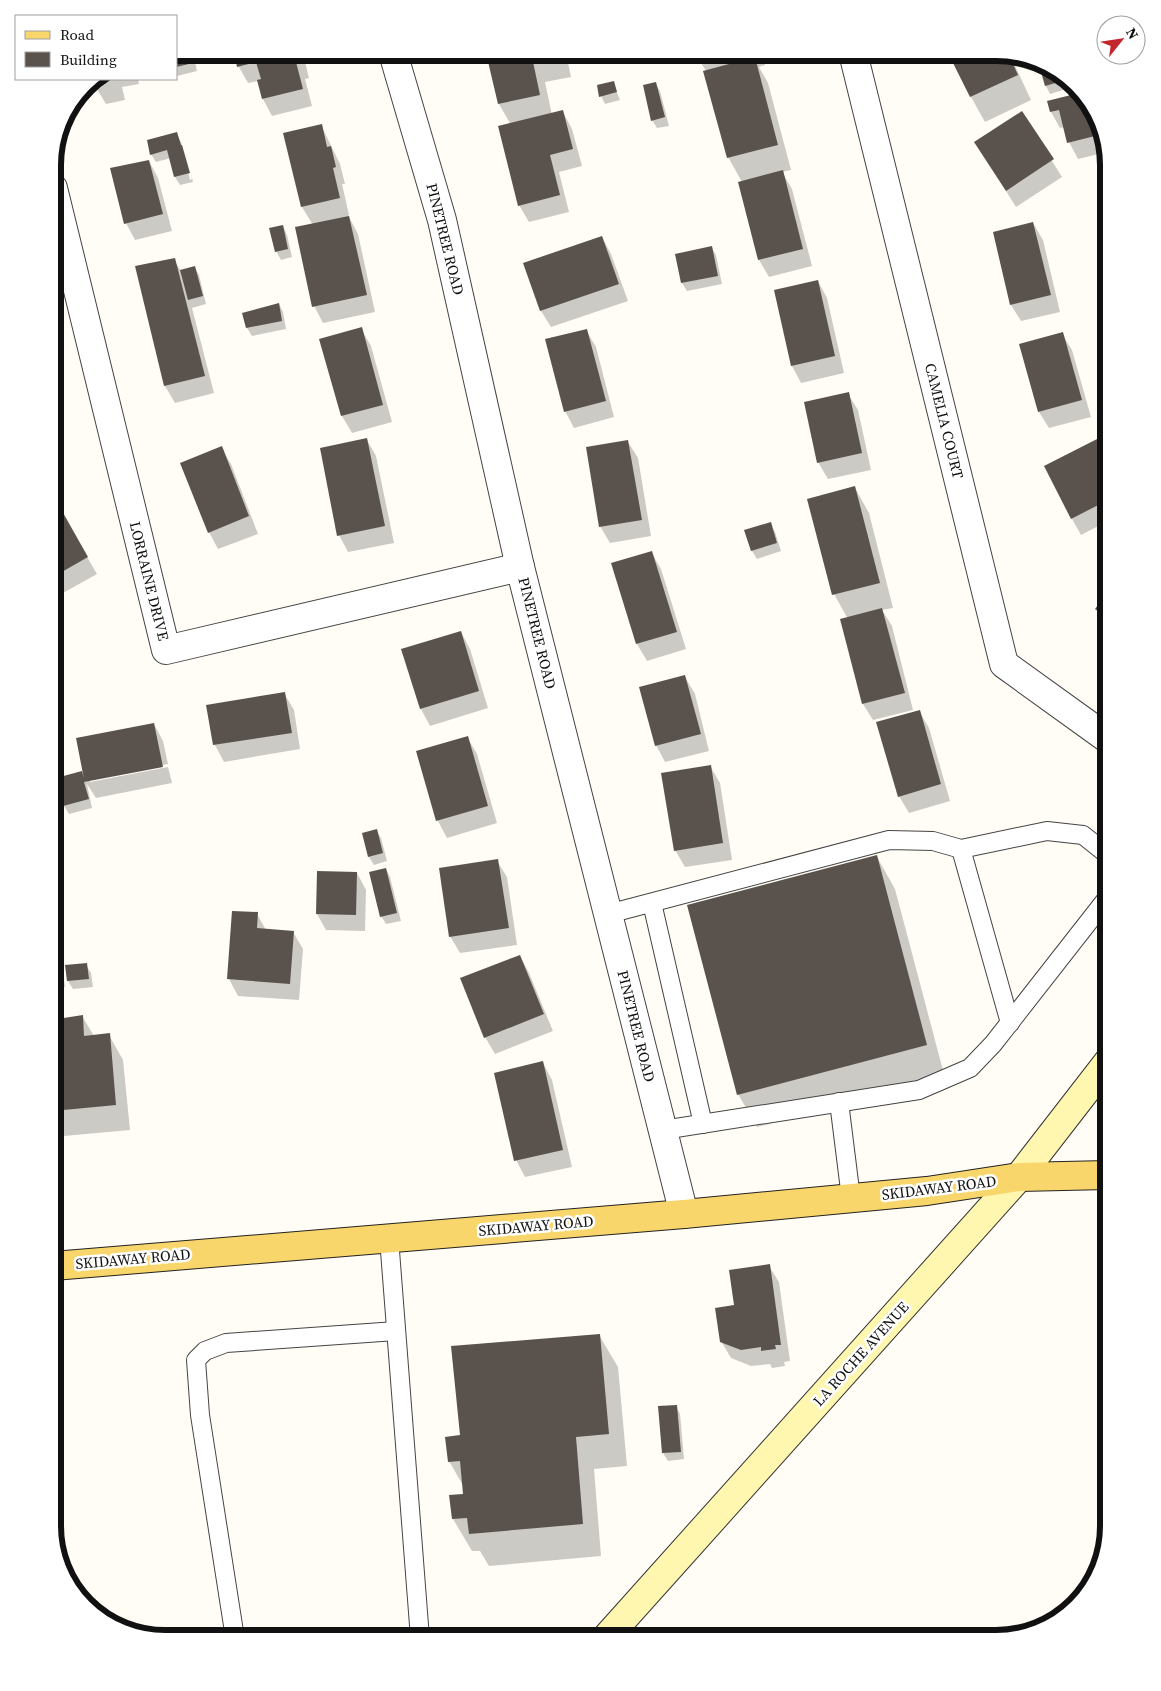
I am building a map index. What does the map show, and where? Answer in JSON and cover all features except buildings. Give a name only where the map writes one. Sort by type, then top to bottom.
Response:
[{"type":"main road","name":"LA ROCHE AVENUE","points":[[613,1630],[1019,1177],[1100,1072]]},
{"type":"main road","name":"SKIDAWAY ROAD","points":[[61,1265],[684,1214],[927,1191],[1019,1177],[1100,1175]]},
{"type":"street","name":"PINETREE ROAD","points":[[396,61],[442,220],[520,567],[684,1214]]},
{"type":"street","name":"CAMELIA COURT","points":[[855,61],[1004,664],[1100,733]]},
{"type":"street","name":"LORRAINE DRIVE","points":[[61,221],[166,650],[520,567]]},
{"type":"lane","points":[[608,914],[889,840],[933,842],[961,849],[1047,831],[1083,835],[1100,849]]},
{"type":"lane","points":[[961,849],[1010,1023]]},
{"type":"lane","points":[[652,903],[703,1124]]},
{"type":"lane","points":[[663,1130],[919,1090],[970,1068],[1010,1023],[1100,907]]},
{"type":"lane","points":[[840,1102],[851,1198]]},
{"type":"lane","points":[[388,1238],[419,1630]]},
{"type":"lane","points":[[233,1630],[200,1415],[196,1360],[205,1351],[226,1343],[396,1332]]}]
